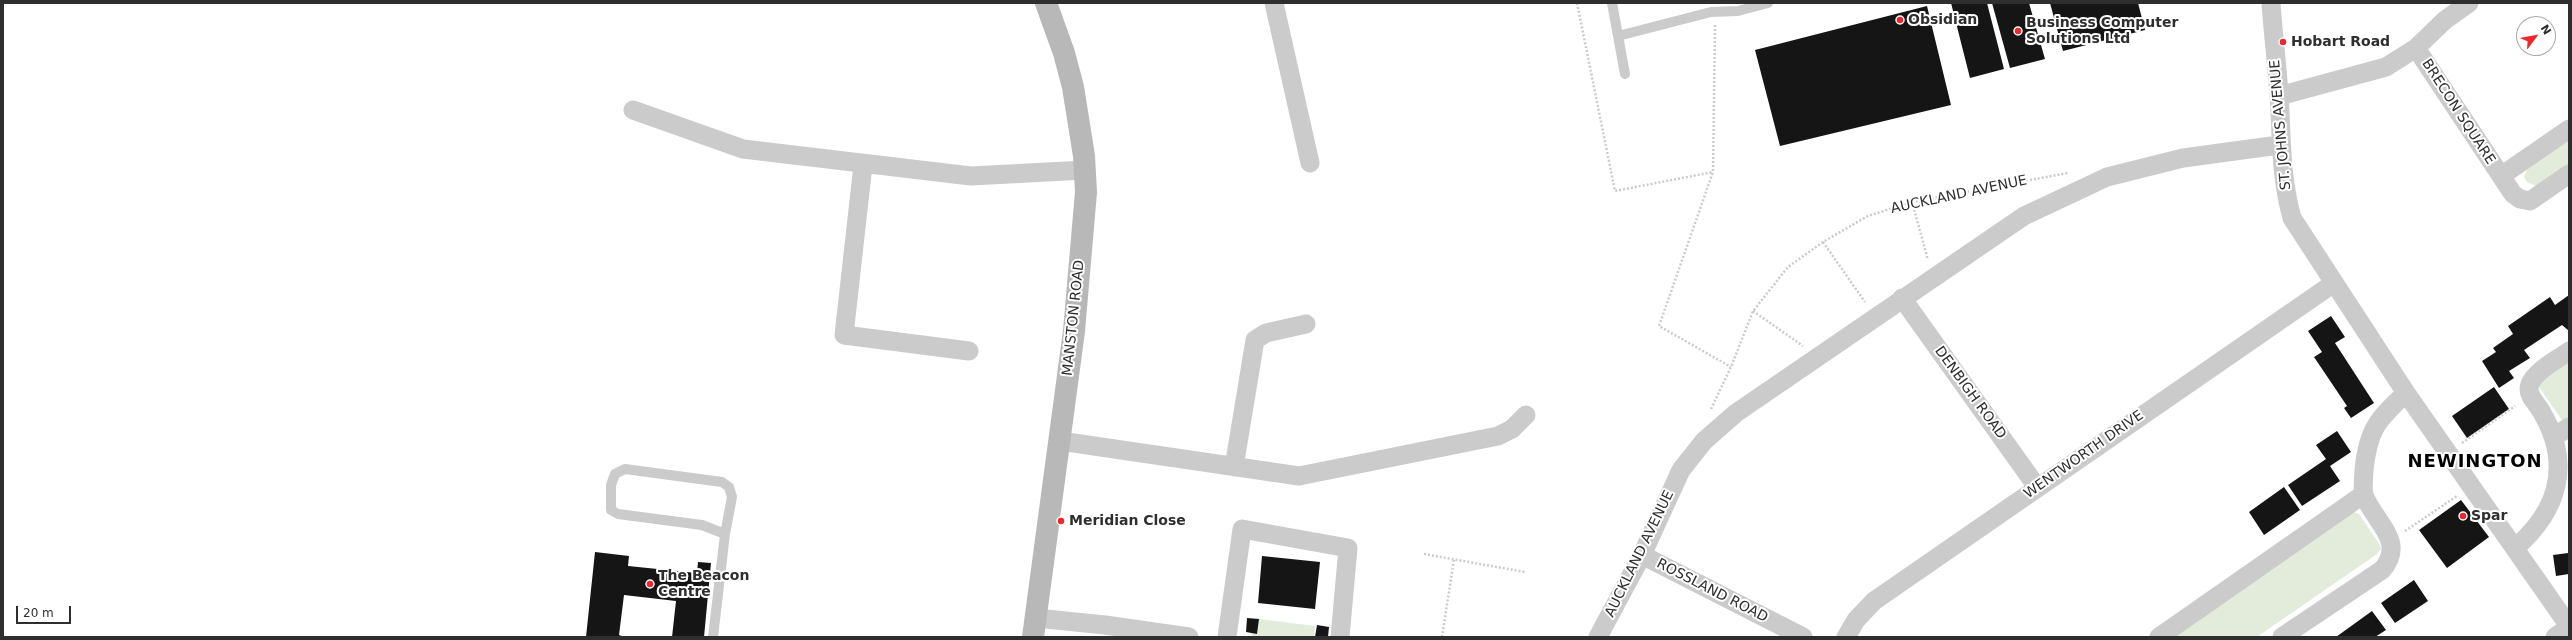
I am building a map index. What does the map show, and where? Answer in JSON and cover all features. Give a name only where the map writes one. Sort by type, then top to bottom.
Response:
[{"type":"main road","name":"MANSTON ROAD","points":[[1035,628],[1074,331],[1086,192],[1085,170],[1073,87],[1064,53],[1046,3]]},
{"type":"street","points":[[1274,3],[1310,163]]},
{"type":"street","name":"ST. JOHNS AVENUE","points":[[2271,3],[2279,96],[2280,145],[2284,187],[2292,218],[2406,393],[2569,626]]},
{"type":"street","points":[[2279,96],[2386,67],[2416,48],[2445,20],[2469,3]]},
{"type":"street","name":"BRECON SQUARE","points":[[2416,48],[2512,194],[2520,200],[2530,201],[2569,174]]},
{"type":"street","points":[[633,110],[743,149],[863,165],[971,176],[1085,170]]},
{"type":"street","name":"BRECON SQUARE","points":[[2501,176],[2569,129]]},
{"type":"street","name":"AUCKLAND AVENUE","points":[[1598,637],[1642,555],[1681,470],[1704,441],[1736,413],[2024,216],[2079,188],[2107,177],[2183,158],[2280,145]]},
{"type":"street","points":[[863,165],[844,334],[969,351]]},
{"type":"street","name":"WENTWORTH DRIVE","points":[[1846,637],[1856,620],[1874,601],[2334,283]]},
{"type":"street","name":"DENBIGH ROAD","points":[[1902,298],[2037,487]]},
{"type":"street","points":[[1234,467],[1255,340],[1266,333],[1306,324]]},
{"type":"street","points":[[2515,548],[2534,532],[2552,501],[2558,472],[2562,432],[2530,396],[2529,385],[2535,375],[2569,351]]},
{"type":"street","points":[[2282,637],[2382,570],[2390,560],[2392,552],[2389,541],[2364,494],[2366,454],[2370,436],[2378,421],[2406,393]]},
{"type":"street","points":[[1060,441],[1299,476],[1498,436],[1512,430],[1526,416]]},
{"type":"street","points":[[2159,637],[2364,494]]},
{"type":"street","points":[[1227,637],[1242,529],[1348,548],[1340,637]]},
{"type":"street","name":"ROSSLAND ROAD","points":[[1642,555],[1803,637]]},
{"type":"street","points":[[1035,628],[1106,625],[1189,637]]},
{"type":"street","points":[[2554,637],[2569,626]]},
{"type":"lane","points":[[1612,3],[1625,74]]},
{"type":"lane","points":[[1618,36],[1715,12],[1738,11],[1768,3]]},
{"type":"lane","points":[[713,637],[725,534],[732,496],[729,488],[722,482],[625,469],[615,474],[610,502],[611,510],[618,514],[702,525],[725,534]]},
{"type":"path","points":[[1576,3],[1615,191],[1713,172]]},
{"type":"path","points":[[1715,12],[1713,172],[1659,326],[1731,367]]},
{"type":"path","name":"AUCKLAND AVENUE","points":[[1708,415],[1731,367],[1753,311],[1788,267],[1823,242],[1868,216],[1912,202],[2071,173],[2079,188]]},
{"type":"path","points":[[1912,202],[1933,277]]},
{"type":"path","points":[[1823,242],[1875,317]]},
{"type":"path","points":[[1753,311],[1818,357]]},
{"type":"path","points":[[2448,452],[2530,396]]},
{"type":"path","points":[[2389,541],[2460,495],[2456,489]]},
{"type":"path","points":[[1424,554],[1525,572]]},
{"type":"path","points":[[1442,637],[1454,560]]},
{"type":"green space","points":[[2569,138],[2569,167],[2536,186],[2527,182],[2524,177],[2529,165]]},
{"type":"green space","points":[[2569,360],[2569,421],[2564,423],[2539,387],[2539,383]]},
{"type":"green space","points":[[2354,512],[2359,514],[2380,545],[2381,549],[2377,554],[2257,637],[2166,637]]},
{"type":"green space","points":[[1259,619],[1315,626],[1314,637],[1253,637],[1250,633],[1257,633]]},
{"type":"building","points":[[1951,3],[1987,3],[2004,69],[1970,78]]},
{"type":"building","name":"Business Computer Solutions Ltd","points":[[1992,3],[2029,3],[2045,59],[2010,68]]},
{"type":"building","points":[[2050,3],[2138,3],[2145,30],[2063,51]]},
{"type":"building","points":[[1927,6],[1951,105],[1780,146],[1755,50]]},
{"type":"building","points":[[2569,295],[2569,331],[2562,325],[2524,350],[2530,358],[2509,371],[2514,378],[2499,388],[2482,361],[2496,352],[2493,348],[2513,334],[2508,326],[2550,297],[2555,305]]},
{"type":"building","points":[[2331,316],[2345,337],[2335,343],[2374,403],[2351,418],[2344,408],[2347,406],[2314,357],[2322,352],[2308,331]]},
{"type":"building","points":[[2494,387],[2509,409],[2467,438],[2452,416]]},
{"type":"building","points":[[2337,431],[2351,452],[2330,466],[2340,481],[2302,506],[2288,485],[2326,459],[2316,445]]},
{"type":"building","points":[[2284,487],[2300,510],[2264,535],[2249,512]]},
{"type":"building","points":[[2461,500],[2489,537],[2447,568],[2419,530]]},
{"type":"building","points":[[2569,550],[2569,574],[2556,576],[2553,555],[2568,553]]},
{"type":"building","name":"The Beacon Centre","points":[[595,552],[629,556],[628,566],[697,573],[698,562],[711,563],[704,637],[672,637],[676,601],[624,595],[619,635],[624,637],[586,637]]},
{"type":"building","points":[[1262,556],[1320,562],[1315,609],[1258,603]]},
{"type":"building","points":[[2414,580],[2428,601],[2395,623],[2381,603]]},
{"type":"building","points":[[2372,611],[2386,630],[2375,637],[2336,637]]},
{"type":"building","points":[[1247,618],[1259,619],[1257,634],[1246,632]]},
{"type":"building","points":[[1317,625],[1329,627],[1328,637],[1315,637]]},
{"type":"place","name":"Obsidian","points":[[1900,20]]},
{"type":"place","name":"Business Computer Solutions Ltd","points":[[2018,31]]},
{"type":"place","name":"Hobart Road","points":[[2283,42]]},
{"type":"place","name":"Spar","points":[[2463,516]]},
{"type":"place","name":"Meridian Close","points":[[1061,521]]},
{"type":"place","name":"The Beacon Centre","points":[[650,584]]},
{"type":"district","name":"NEWINGTON","points":[[2475,462]]}]
